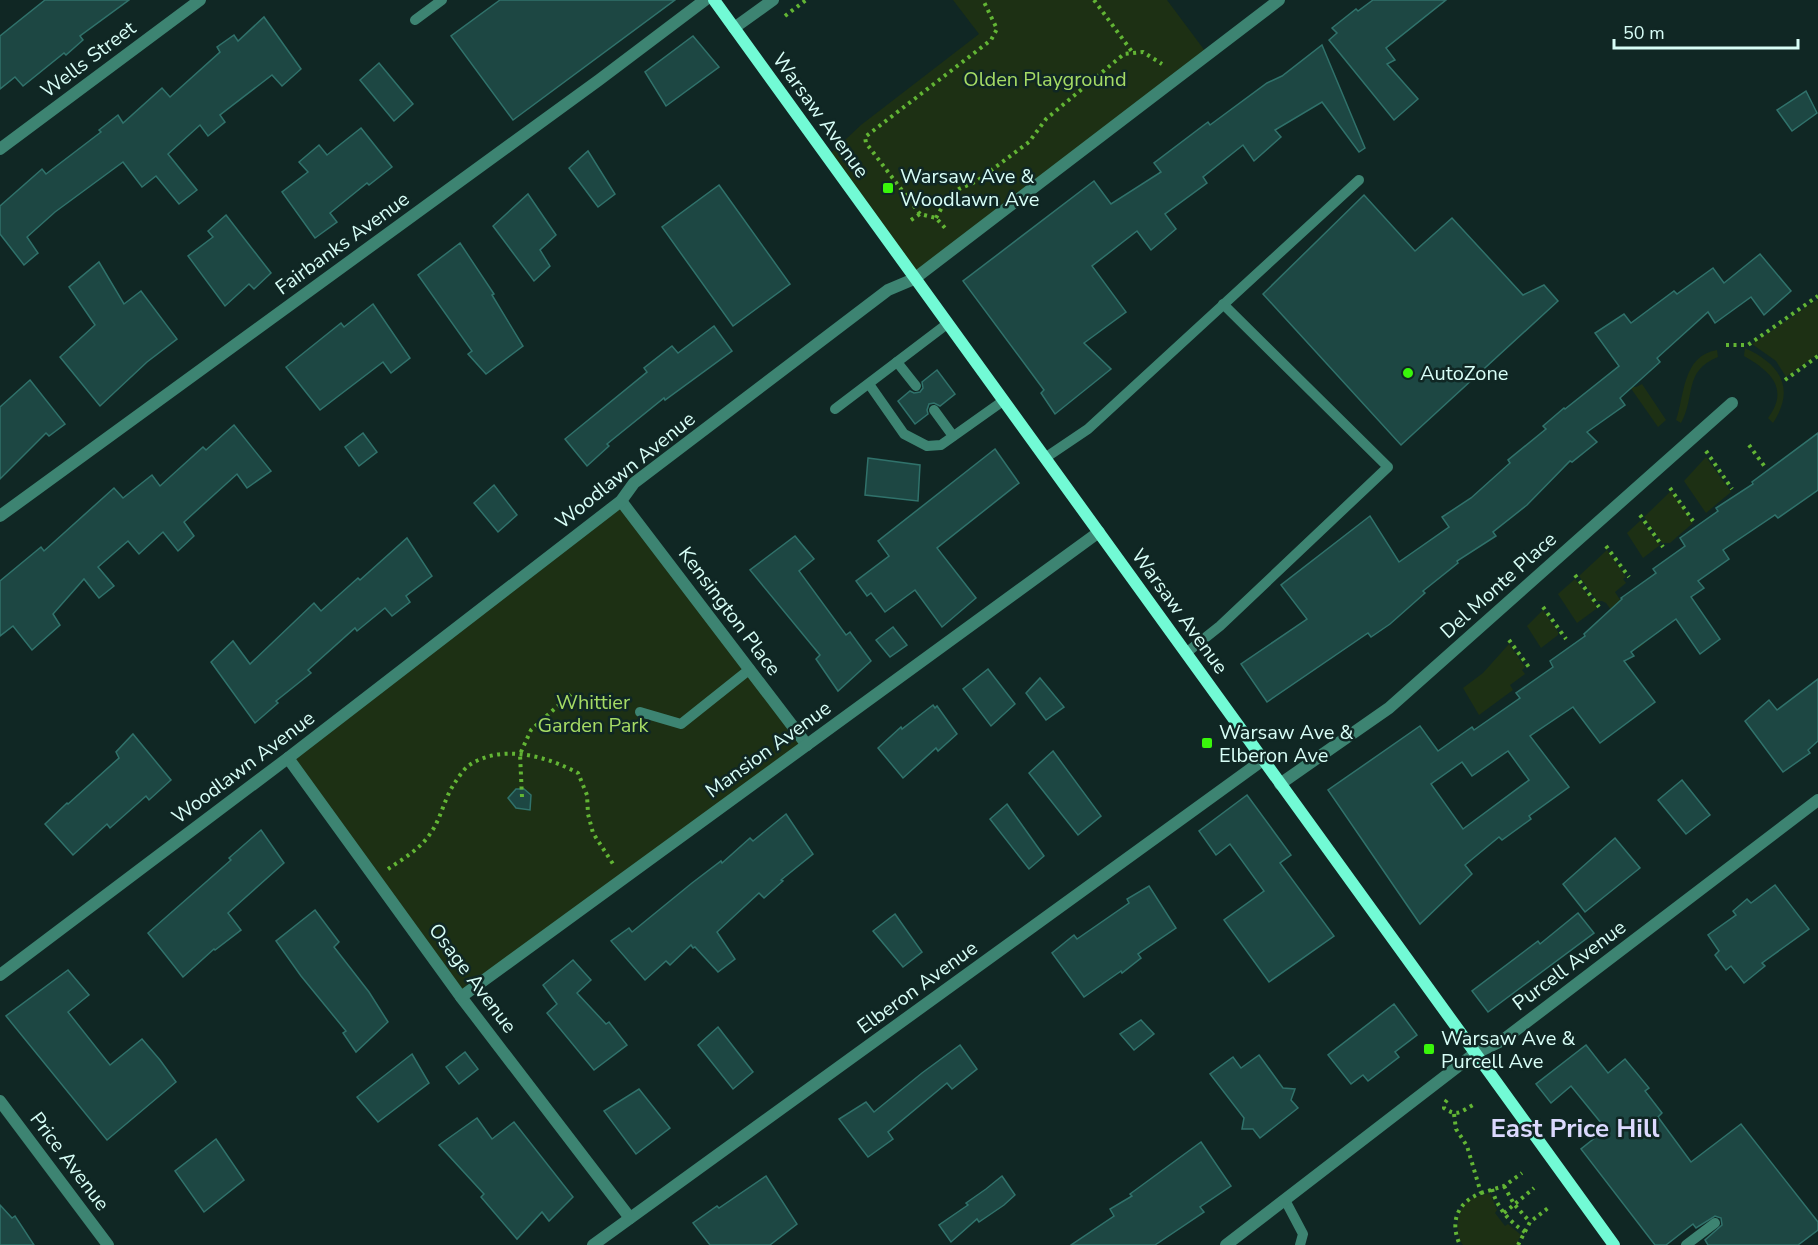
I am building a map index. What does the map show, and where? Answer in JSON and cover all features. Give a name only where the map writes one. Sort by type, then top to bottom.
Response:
[{"type":"main road","name":"Warsaw Avenue","points":[[714,0],[1614,1245]]},
{"type":"street","name":"Wells Street","points":[[0,149],[200,0]]},
{"type":"street","name":"Fairbanks Avenue","points":[[0,516],[705,0]]},
{"type":"street","points":[[734,28],[773,0]]},
{"type":"street","name":"Woodlawn Avenue","points":[[0,975],[288,758],[621,501],[634,483],[888,290],[915,279],[1279,0]]},
{"type":"street","name":"Del Monte Place","points":[[1280,784],[1389,708],[1732,403]]},
{"type":"street","name":"Kensington Place","points":[[621,501],[807,745]]},
{"type":"street","name":"Mansion Avenue","points":[[461,997],[1099,532]]},
{"type":"street","name":"Osage Avenue","points":[[288,758],[461,997],[630,1218]]},
{"type":"street","name":"Elberon Avenue","points":[[593,1245],[1263,760]]},
{"type":"street","name":"Purcell Avenue","points":[[1226,1245],[1474,1054],[1503,1040],[1818,800]]},
{"type":"street","name":"Price Avenue","points":[[0,1101],[108,1245]]},
{"type":"lane","points":[[415,20],[442,0]]},
{"type":"lane","points":[[1045,458],[1088,429],[1359,180]]},
{"type":"lane","points":[[1186,653],[1220,626],[1388,467],[1223,304]]},
{"type":"lane","points":[[835,409],[947,324]]},
{"type":"lane","points":[[897,362],[916,386]]},
{"type":"lane","points":[[869,384],[906,435],[927,446],[941,445],[1003,401]]},
{"type":"lane","points":[[934,410],[953,436]]},
{"type":"lane","points":[[640,712],[681,724],[750,669]]},
{"type":"lane","points":[[1285,1200],[1304,1234],[1300,1245]]},
{"type":"lane","points":[[1686,1245],[1715,1223]]},
{"type":"path","points":[[780,19],[806,0]]},
{"type":"path","points":[[946,229],[936,218],[920,214],[866,143],[865,137],[992,40],[997,29],[983,0]]},
{"type":"path","points":[[1094,0],[1133,53]]},
{"type":"path","points":[[936,218],[951,193],[977,181],[1029,142],[1047,119],[1124,54],[1143,52],[1162,64]]},
{"type":"path","points":[[911,220],[920,214]]},
{"type":"path","points":[[1726,345],[1748,345],[1818,296]]},
{"type":"path","points":[[1785,380],[1818,356]]},
{"type":"path","points":[[1749,445],[1765,467]]},
{"type":"path","points":[[1706,452],[1732,489]]},
{"type":"path","points":[[1670,488],[1693,521]]},
{"type":"path","points":[[1640,515],[1663,547]]},
{"type":"path","points":[[1606,546],[1629,577]]},
{"type":"path","points":[[1575,575],[1599,607]]},
{"type":"path","points":[[1543,607],[1566,639]]},
{"type":"path","points":[[1509,640],[1531,670]]},
{"type":"path","points":[[522,797],[520,754],[531,730],[571,694]]},
{"type":"path","points":[[375,878],[414,851],[431,834],[453,786],[467,766],[489,756],[520,754],[557,762],[578,773],[587,795],[588,814],[593,833],[623,879]]},
{"type":"path","points":[[1452,1094],[1444,1104],[1444,1108],[1454,1114]]},
{"type":"path","points":[[1454,1114],[1473,1105]]},
{"type":"path","points":[[1454,1114],[1456,1129],[1467,1146],[1481,1193]]},
{"type":"path","points":[[1460,1245],[1455,1230],[1458,1211],[1467,1199],[1504,1186],[1522,1173]]},
{"type":"path","points":[[1504,1186],[1514,1204],[1530,1222]]},
{"type":"path","points":[[1504,1213],[1534,1188]]},
{"type":"path","points":[[1492,1189],[1495,1201],[1504,1213],[1513,1224],[1525,1232]]},
{"type":"path","points":[[1518,1245],[1530,1222],[1548,1208]]},
{"type":"green space","name":"Olden Playground","points":[[953,0],[1167,0],[1208,55],[914,279],[827,157],[861,125],[979,34]]},
{"type":"green space","points":[[1818,299],[1818,354],[1786,377],[1776,361],[1752,344]]},
{"type":"green space","points":[[1745,348],[1767,362],[1781,378],[1783,399],[1773,423],[1768,418],[1777,398],[1777,389],[1769,374],[1744,356]]},
{"type":"green space","points":[[1717,350],[1718,357],[1700,369],[1695,377],[1681,423],[1676,420],[1691,368],[1697,360]]},
{"type":"green space","points":[[1642,384],[1666,420],[1658,427],[1630,387]]},
{"type":"green space","points":[[1706,457],[1731,492],[1706,513],[1684,481]]},
{"type":"green space","points":[[1671,491],[1693,523],[1670,543],[1662,543],[1644,517]]},
{"type":"green space","name":"Whittier Garden Park","points":[[621,501],[807,745],[461,997],[288,758]]},
{"type":"green space","points":[[1641,520],[1660,545],[1643,558],[1627,533]]},
{"type":"green space","points":[[1607,550],[1626,577],[1623,579],[1626,583],[1615,592],[1647,641],[1639,648],[1606,603],[1597,601],[1579,576]]},
{"type":"green space","points":[[1575,579],[1597,606],[1577,623],[1558,594]]},
{"type":"green space","points":[[1543,610],[1558,635],[1541,648],[1527,626]]},
{"type":"green space","points":[[1509,644],[1525,667],[1522,670],[1525,674],[1510,685],[1513,690],[1479,715],[1463,688],[1483,673]]},
{"type":"green space","points":[[1490,1193],[1497,1210],[1495,1213],[1505,1226],[1508,1224],[1521,1235],[1516,1245],[1463,1245],[1458,1234],[1458,1221],[1465,1203],[1475,1197]]},
{"type":"building","points":[[45,0],[129,0],[80,36],[83,40],[66,55],[64,53],[23,86],[15,77],[0,89],[0,36]]},
{"type":"building","points":[[500,0],[675,0],[513,120],[451,36]]},
{"type":"building","points":[[1373,0],[1446,0],[1386,48],[1395,60],[1387,64],[1418,99],[1394,120],[1329,40],[1337,33],[1332,28],[1356,9],[1358,11]]},
{"type":"building","points":[[264,17],[301,69],[282,86],[272,75],[220,115],[225,122],[208,136],[200,125],[168,154],[197,190],[179,204],[156,176],[142,187],[123,162],[55,212],[27,237],[38,253],[24,265],[0,234],[0,206],[42,169],[46,174],[101,132],[99,130],[118,115],[123,123],[162,88],[170,97],[220,52],[217,47],[234,35],[238,41]]},
{"type":"building","points":[[693,36],[719,67],[666,106],[645,72]]},
{"type":"building","points":[[1322,45],[1365,148],[1359,152],[1322,102],[1275,130],[1281,137],[1254,161],[1243,145],[1203,177],[1207,183],[1165,214],[1176,229],[1151,250],[1137,231],[1092,266],[1126,312],[1084,343],[1111,369],[1055,414],[1041,393],[1044,390],[963,281],[1094,181],[1111,204],[1161,172],[1154,163],[1208,122],[1210,125],[1267,83],[1282,76]]},
{"type":"building","points":[[379,63],[413,104],[394,121],[360,80]]},
{"type":"building","points":[[1806,91],[1817,113],[1792,131],[1777,110]]},
{"type":"building","points":[[361,128],[392,167],[369,185],[367,183],[330,213],[337,222],[315,238],[282,192],[308,172],[299,162],[319,145],[327,155]]},
{"type":"building","points":[[588,151],[615,194],[598,207],[569,168]]},
{"type":"building","points":[[719,185],[790,284],[733,326],[662,227]]},
{"type":"building","points":[[528,194],[556,235],[540,250],[550,266],[534,281],[493,226]]},
{"type":"building","name":"AutoZone","points":[[1364,195],[1415,251],[1452,218],[1523,295],[1544,285],[1558,301],[1401,445],[1263,294]]},
{"type":"building","points":[[226,215],[271,273],[254,289],[249,284],[225,306],[188,256],[213,237],[208,231]]},
{"type":"building","points":[[460,243],[494,294],[492,295],[523,346],[486,374],[468,354],[472,351],[418,275]]},
{"type":"building","points":[[1760,254],[1791,291],[1764,315],[1751,297],[1715,323],[1708,312],[1657,358],[1660,362],[1620,398],[1625,405],[1587,432],[1597,442],[1572,462],[1570,461],[1527,505],[1493,532],[1496,536],[1457,561],[1458,563],[1423,591],[1425,593],[1390,624],[1371,637],[1368,633],[1267,702],[1241,664],[1307,619],[1281,585],[1370,516],[1399,562],[1449,527],[1442,517],[1471,498],[1510,463],[1508,460],[1546,429],[1543,426],[1619,366],[1595,333],[1624,314],[1631,323],[1674,291],[1677,294],[1713,268],[1724,283]]},
{"type":"building","points":[[99,262],[124,304],[141,291],[177,339],[147,362],[100,406],[60,357],[95,325],[69,287]]},
{"type":"building","points":[[373,304],[410,358],[391,373],[383,362],[320,410],[286,367],[341,323],[344,327]]},
{"type":"building","points":[[714,326],[732,351],[665,400],[664,398],[607,444],[609,446],[587,466],[565,439],[647,372],[644,368],[672,346],[678,353]]},
{"type":"building","points":[[937,370],[955,394],[940,406],[934,403],[929,404],[928,414],[915,424],[898,401],[910,391],[920,392],[923,388],[922,382]]},
{"type":"building","points":[[30,380],[65,424],[49,436],[46,433],[0,479],[0,407]]},
{"type":"building","points":[[234,425],[271,471],[247,488],[237,474],[184,522],[194,536],[178,551],[163,532],[139,554],[128,541],[98,567],[114,586],[99,598],[84,579],[53,614],[60,625],[32,650],[13,626],[0,636],[0,581],[41,547],[44,551],[114,488],[123,498],[152,475],[160,486],[203,447],[206,450]]},
{"type":"building","points":[[363,433],[377,452],[359,466],[345,447]]},
{"type":"building","points":[[1818,433],[1818,490],[1778,518],[1775,515],[1723,550],[1729,559],[1698,581],[1704,588],[1691,597],[1720,639],[1700,654],[1676,619],[1631,652],[1634,656],[1624,661],[1655,702],[1600,743],[1573,707],[1530,736],[1569,787],[1529,816],[1531,819],[1502,840],[1499,837],[1465,865],[1472,874],[1420,924],[1328,790],[1420,726],[1438,751],[1472,727],[1474,730],[1520,698],[1516,693],[1553,667],[1550,661],[1585,636],[1584,634],[1621,598],[1656,573],[1653,569],[1685,546],[1680,538],[1718,511],[1716,508],[1753,484],[1752,482]],"holes":[[[1508,751],[1529,780],[1463,829],[1431,784],[1462,762],[1472,776]]]},
{"type":"building","points":[[995,449],[1019,483],[937,548],[976,598],[942,627],[915,590],[885,612],[871,593],[867,596],[856,581],[889,556],[878,541]]},
{"type":"building","points":[[868,458],[920,465],[918,501],[865,495]]},
{"type":"building","points":[[494,485],[517,515],[498,532],[474,503]]},
{"type":"building","points":[[795,536],[814,559],[799,571],[846,635],[850,632],[871,661],[838,691],[816,659],[820,655],[750,570]]},
{"type":"building","points":[[407,538],[432,576],[406,596],[410,602],[392,616],[385,608],[357,631],[355,628],[308,670],[311,673],[276,701],[278,703],[255,723],[211,662],[233,641],[250,664],[314,603],[321,611]]},
{"type":"building","points":[[893,627],[907,645],[890,657],[876,640]]},
{"type":"building","points":[[988,669],[1015,704],[991,726],[963,689]]},
{"type":"building","points":[[1040,678],[1064,707],[1046,720],[1026,693]]},
{"type":"building","points":[[1818,679],[1818,741],[1808,750],[1810,753],[1783,772],[1745,721],[1769,700],[1777,710]]},
{"type":"building","points":[[933,705],[935,708],[937,706],[957,734],[938,751],[936,748],[903,778],[878,748],[901,727],[902,729]]},
{"type":"building","points":[[133,734],[171,780],[149,800],[146,796],[110,828],[107,824],[73,855],[45,824],[119,758],[116,752]]},
{"type":"building","points":[[1053,751],[1101,816],[1078,835],[1029,773]]},
{"type":"building","points":[[1682,780],[1710,815],[1686,834],[1658,800]]},
{"type":"building","points":[[516,789],[524,789],[531,795],[530,810],[516,808],[508,798]]},
{"type":"building","points":[[1247,795],[1291,855],[1280,863],[1334,936],[1269,982],[1224,920],[1264,891],[1230,844],[1216,855],[1199,831]]},
{"type":"building","points":[[1007,804],[1044,856],[1029,869],[990,819]]},
{"type":"building","points":[[786,814],[813,854],[781,880],[783,881],[764,898],[759,893],[717,932],[735,959],[718,972],[691,945],[670,965],[666,961],[645,980],[611,941],[629,928],[632,932],[692,883],[721,861],[722,863],[750,838],[753,841]]},
{"type":"building","points":[[261,830],[284,863],[228,913],[241,930],[214,949],[183,977],[148,933],[231,860],[229,858]]},
{"type":"building","points":[[1615,838],[1640,868],[1585,912],[1563,884]]},
{"type":"building","points":[[1775,885],[1809,929],[1762,963],[1765,966],[1744,983],[1731,966],[1726,970],[1715,955],[1719,951],[1708,935],[1736,915],[1733,911],[1747,899],[1751,903]]},
{"type":"building","points":[[1149,886],[1176,928],[1138,954],[1141,958],[1122,973],[1121,971],[1084,997],[1052,953],[1074,935],[1077,939],[1129,903],[1127,899]]},
{"type":"building","points":[[315,910],[339,942],[334,947],[369,992],[388,1022],[356,1052],[343,1033],[346,1031],[276,941]]},
{"type":"building","points":[[1578,913],[1594,933],[1488,1012],[1472,991],[1538,941],[1540,944]]},
{"type":"building","points":[[895,914],[922,952],[903,967],[873,931]]},
{"type":"building","points":[[573,960],[591,980],[577,993],[606,1024],[609,1022],[627,1045],[594,1070],[547,1013],[557,1004],[543,985]]},
{"type":"building","points":[[68,970],[89,995],[68,1012],[110,1065],[142,1039],[176,1082],[107,1140],[6,1016]]},
{"type":"building","points":[[1394,1004],[1417,1035],[1395,1052],[1399,1057],[1368,1081],[1363,1075],[1351,1084],[1328,1055]]},
{"type":"building","points":[[1141,1020],[1154,1034],[1134,1050],[1120,1034]]},
{"type":"building","points":[[718,1027],[753,1072],[733,1089],[698,1045]]},
{"type":"building","points":[[960,1045],[977,1069],[952,1089],[947,1083],[888,1132],[893,1139],[868,1157],[839,1119],[866,1102],[874,1112]]},
{"type":"building","points":[[1586,1045],[1608,1073],[1625,1059],[1649,1088],[1645,1091],[1662,1113],[1658,1117],[1691,1162],[1741,1124],[1818,1222],[1818,1230],[1798,1245],[1708,1245],[1705,1240],[1722,1225],[1721,1218],[1715,1216],[1696,1228],[1693,1224],[1666,1245],[1655,1245],[1581,1149],[1606,1129],[1571,1086],[1551,1103],[1536,1084]]},
{"type":"building","points":[[465,1052],[478,1069],[459,1084],[446,1067]]},
{"type":"building","points":[[412,1054],[429,1083],[378,1122],[357,1097]]},
{"type":"building","points":[[1259,1055],[1283,1088],[1295,1089],[1291,1100],[1298,1108],[1260,1138],[1253,1129],[1242,1129],[1244,1118],[1210,1074],[1233,1057],[1241,1068]]},
{"type":"building","points":[[639,1089],[670,1128],[636,1154],[604,1111]]},
{"type":"building","points":[[477,1118],[492,1139],[514,1122],[573,1197],[549,1221],[542,1212],[517,1239],[481,1197],[484,1194],[439,1145]]},
{"type":"building","points":[[216,1139],[244,1180],[204,1212],[175,1171]]},
{"type":"building","points":[[1201,1142],[1231,1186],[1200,1207],[1204,1212],[1155,1245],[1071,1245],[1114,1216],[1110,1209],[1132,1196],[1130,1194]]},
{"type":"building","points":[[766,1176],[797,1224],[770,1245],[710,1245],[693,1223]]},
{"type":"building","points":[[1002,1176],[1015,1195],[979,1222],[977,1219],[951,1242],[939,1225],[968,1205],[966,1203]]},
{"type":"building","points":[[0,1205],[12,1218],[15,1216],[34,1245],[0,1245]]},
{"type":"place","name":"Warsaw Ave & Woodlawn Ave","points":[[888,188]]},
{"type":"place","name":"AutoZone","points":[[1408,373]]},
{"type":"place","name":"Warsaw Ave & Elberon Ave","points":[[1207,743]]},
{"type":"place","name":"Warsaw Ave & Purcell Ave","points":[[1429,1049]]},
{"type":"district","name":"East Price Hill","points":[[1575,1128]]}]
